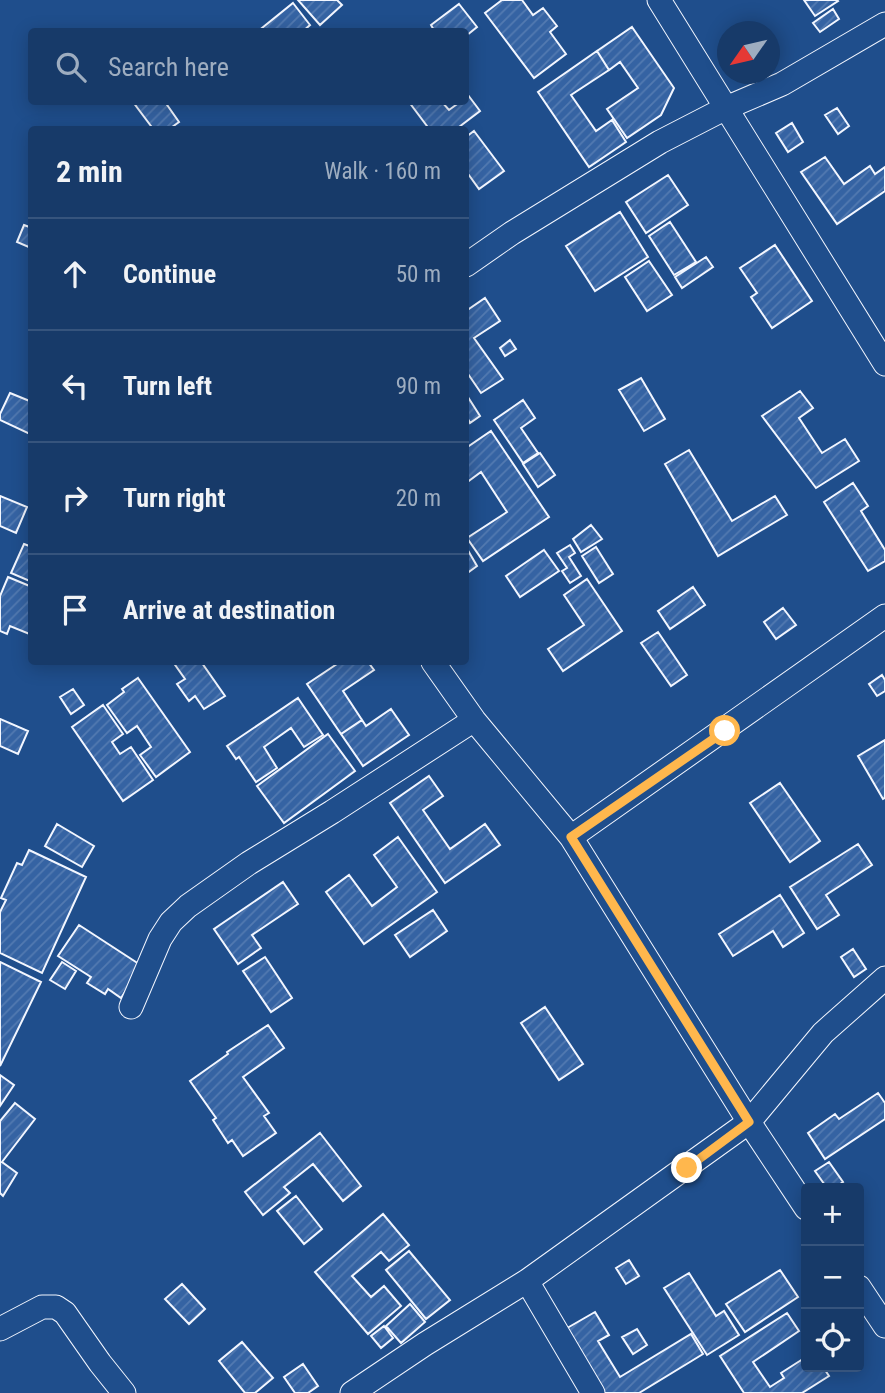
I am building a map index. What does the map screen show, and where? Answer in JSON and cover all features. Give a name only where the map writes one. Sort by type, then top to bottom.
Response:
[{"type":"street","points":[[660,0],[885,363]]},
{"type":"street","points":[[469,263],[512,233],[660,142],[726,108],[782,84],[885,24]]},
{"type":"street","points":[[571,837],[885,616]]},
{"type":"street","points":[[435,665],[474,720],[571,837],[801,1200]]},
{"type":"street","points":[[131,1007],[160,939],[171,922],[188,906],[249,863],[474,720]]},
{"type":"street","points":[[352,1393],[425,1343],[527,1281],[749,1122],[823,1033],[885,978]]},
{"type":"street","points":[[527,1281],[593,1393]]},
{"type":"street","points":[[864,1294],[885,1326]]},
{"type":"street","points":[[0,1329],[42,1307],[56,1307],[65,1313],[124,1393]]},
{"type":"building","points":[[298,0],[337,0],[342,5],[320,25]]},
{"type":"building","points":[[502,0],[522,0],[533,15],[543,8],[557,26],[550,32],[566,54],[534,78],[485,13]]},
{"type":"building","points":[[804,0],[837,0],[838,1],[815,16]]},
{"type":"building","points":[[293,3],[310,25],[307,28],[262,28]]},
{"type":"building","points":[[459,4],[477,27],[469,34],[469,28],[433,28],[431,25]]},
{"type":"building","points":[[833,9],[839,19],[820,32],[813,23]]},
{"type":"building","points":[[632,27],[674,88],[661,115],[627,138],[607,109],[638,88],[620,62],[609,70],[597,51]]},
{"type":"building","points":[[597,51],[609,70],[571,95],[596,131],[612,120],[626,142],[589,167],[538,92]]},
{"type":"building","points":[[469,96],[480,111],[460,126],[427,126],[411,105],[445,105],[449,110],[456,105],[469,105]]},
{"type":"building","points":[[135,105],[167,105],[179,122],[174,126],[151,126]]},
{"type":"building","points":[[837,108],[849,126],[838,134],[825,115]]},
{"type":"building","points":[[792,123],[803,142],[788,152],[776,133]]},
{"type":"building","points":[[474,131],[504,171],[479,189],[469,175],[469,135]]},
{"type":"building","points":[[825,157],[844,184],[870,166],[875,174],[885,167],[885,191],[837,224],[801,172]]},
{"type":"building","points":[[668,175],[688,205],[646,233],[626,202]]},
{"type":"building","points":[[620,212],[648,257],[595,291],[566,246]]},
{"type":"building","points":[[670,222],[696,262],[674,275],[649,236]]},
{"type":"building","points":[[24,225],[28,226],[28,247],[17,242]]},
{"type":"building","points":[[775,245],[812,301],[772,328],[751,297],[757,293],[740,268]]},
{"type":"building","points":[[706,257],[713,267],[682,288],[675,277]]},
{"type":"building","points":[[649,261],[672,295],[647,311],[625,277]]},
{"type":"building","points":[[485,298],[500,321],[474,338],[503,379],[481,393],[469,375],[469,309]]},
{"type":"building","points":[[510,340],[516,349],[505,356],[500,348]]},
{"type":"building","points":[[641,378],[665,419],[644,431],[619,390]]},
{"type":"building","points":[[800,391],[813,408],[799,418],[822,453],[845,439],[859,461],[816,488],[762,416]]},
{"type":"building","points":[[10,393],[28,400],[28,433],[0,420]]},
{"type":"building","points":[[469,399],[480,416],[470,423],[469,421]]},
{"type":"building","points":[[523,400],[535,418],[521,428],[538,453],[523,463],[494,420]]},
{"type":"building","points":[[491,431],[549,517],[483,561],[469,537],[507,512],[481,472],[469,481],[469,446]]},
{"type":"building","points":[[689,450],[732,521],[775,496],[787,515],[718,556],[665,464]]},
{"type":"building","points":[[540,453],[555,475],[538,487],[523,464]]},
{"type":"building","points":[[853,483],[868,506],[861,511],[885,550],[885,561],[868,571],[824,502]]},
{"type":"building","points":[[0,496],[27,507],[16,533],[0,526]]},
{"type":"building","points":[[591,525],[602,539],[581,552],[573,539]]},
{"type":"building","points":[[24,544],[28,546],[28,580],[11,573]]},
{"type":"building","points":[[570,545],[575,553],[569,557],[581,576],[570,583],[562,571],[567,568],[557,553]]},
{"type":"building","points":[[596,547],[613,574],[599,583],[582,556]]},
{"type":"building","points":[[544,550],[559,571],[520,597],[506,576]]},
{"type":"building","points":[[469,552],[477,566],[469,572]]},
{"type":"building","points":[[8,577],[28,585],[28,633],[10,626],[7,634],[0,631],[0,596]]},
{"type":"building","points":[[587,579],[622,631],[563,671],[548,649],[584,625],[564,595]]},
{"type":"building","points":[[693,587],[705,605],[670,629],[658,611]]},
{"type":"building","points":[[783,608],[796,625],[776,639],[764,622]]},
{"type":"building","points":[[658,632],[687,675],[671,686],[641,643]]},
{"type":"building","points":[[175,665],[203,665],[225,696],[204,709],[195,696],[189,701],[177,684],[185,679]]},
{"type":"building","points":[[336,665],[370,665],[374,670],[343,691],[362,720],[341,734],[307,684]]},
{"type":"building","points":[[882,675],[885,691],[877,696],[869,684]]},
{"type":"building","points":[[138,678],[190,752],[156,777],[140,755],[151,747],[137,726],[127,733],[107,705],[124,692],[122,689]]},
{"type":"building","points":[[73,689],[84,705],[71,714],[60,697]]},
{"type":"building","points":[[298,698],[323,735],[304,747],[291,728],[264,747],[277,768],[256,782],[239,757],[236,759],[227,746]]},
{"type":"building","points":[[103,705],[123,734],[112,742],[120,754],[131,747],[153,780],[123,801],[72,727]]},
{"type":"building","points":[[391,709],[409,735],[363,766],[341,734],[362,720],[366,726]]},
{"type":"building","points":[[0,719],[28,731],[18,754],[0,746]]},
{"type":"building","points":[[328,734],[355,771],[284,823],[257,786]]},
{"type":"building","points":[[885,740],[885,798],[883,799],[858,756]]},
{"type":"building","points":[[429,776],[443,796],[423,810],[450,849],[485,824],[500,845],[445,883],[390,803]]},
{"type":"building","points":[[780,783],[820,841],[790,862],[750,803]]},
{"type":"building","points":[[57,824],[94,846],[82,867],[45,846]]},
{"type":"building","points":[[398,837],[437,892],[364,944],[326,892],[349,875],[372,906],[397,887],[374,855]]},
{"type":"building","points":[[858,844],[872,865],[826,895],[839,915],[817,929],[790,887]]},
{"type":"building","points":[[29,850],[86,877],[42,973],[0,953],[0,912],[6,900],[1,898],[17,863],[22,865]]},
{"type":"building","points":[[283,882],[298,904],[252,935],[261,948],[238,964],[214,929]]},
{"type":"building","points":[[780,895],[804,933],[783,947],[773,931],[733,956],[719,934]]},
{"type":"building","points":[[433,910],[447,931],[410,957],[395,935]]},
{"type":"building","points":[[79,925],[142,966],[121,998],[108,989],[105,994],[87,983],[91,977],[58,956]]},
{"type":"building","points":[[853,949],[866,969],[854,977],[841,957]]},
{"type":"building","points":[[265,957],[292,998],[271,1012],[243,971]]},
{"type":"building","points":[[0,962],[41,982],[0,1066]]},
{"type":"building","points":[[62,962],[76,971],[65,989],[50,980]]},
{"type":"building","points":[[545,1007],[583,1064],[559,1080],[521,1023]]},
{"type":"building","points":[[268,1025],[284,1048],[243,1077],[269,1113],[264,1116],[276,1133],[243,1156],[232,1140],[228,1143],[213,1120],[216,1118],[190,1081]]},
{"type":"building","points":[[0,1075],[14,1085],[0,1106]]},
{"type":"building","points":[[878,1093],[885,1103],[885,1119],[825,1159],[808,1133],[835,1114],[839,1119]]},
{"type":"building","points":[[15,1103],[35,1119],[2,1162],[17,1173],[3,1196],[0,1193],[0,1121]]},
{"type":"building","points":[[320,1133],[361,1186],[343,1201],[313,1164],[284,1187],[290,1193],[263,1215],[245,1192]]},
{"type":"building","points":[[829,1162],[843,1182],[823,1183],[815,1171]]},
{"type":"building","points":[[296,1196],[322,1229],[304,1244],[277,1211]]},
{"type":"building","points":[[383,1214],[409,1245],[389,1261],[381,1252],[352,1276],[371,1297],[384,1286],[401,1306],[368,1334],[315,1272]]},
{"type":"building","points":[[409,1251],[450,1300],[426,1319],[386,1270]]},
{"type":"building","points":[[629,1260],[639,1276],[626,1284],[616,1268]]},
{"type":"building","points":[[780,1270],[798,1297],[745,1332],[726,1304]]},
{"type":"building","points":[[689,1273],[716,1316],[724,1311],[739,1335],[707,1355],[664,1288]]},
{"type":"building","points":[[182,1284],[205,1309],[189,1324],[165,1299]]},
{"type":"building","points":[[410,1304],[425,1322],[401,1343],[386,1326]]},
{"type":"building","points":[[595,1312],[609,1335],[598,1341],[620,1377],[691,1334],[703,1354],[639,1393],[600,1393],[562,1331]]},
{"type":"building","points":[[787,1313],[799,1331],[753,1362],[770,1387],[784,1378],[781,1373],[801,1360],[801,1372],[826,1372],[829,1376],[802,1393],[744,1393],[720,1356]]},
{"type":"building","points":[[384,1326],[393,1338],[381,1348],[371,1336]]},
{"type":"building","points":[[637,1329],[647,1345],[633,1354],[622,1337]]},
{"type":"building","points":[[242,1342],[273,1378],[255,1393],[245,1393],[219,1361]]},
{"type":"building","points":[[303,1364],[318,1386],[308,1393],[295,1393],[284,1377]]},
{"type":"route","points":[[687,1168],[749,1122],[571,837],[725,731]]}]
